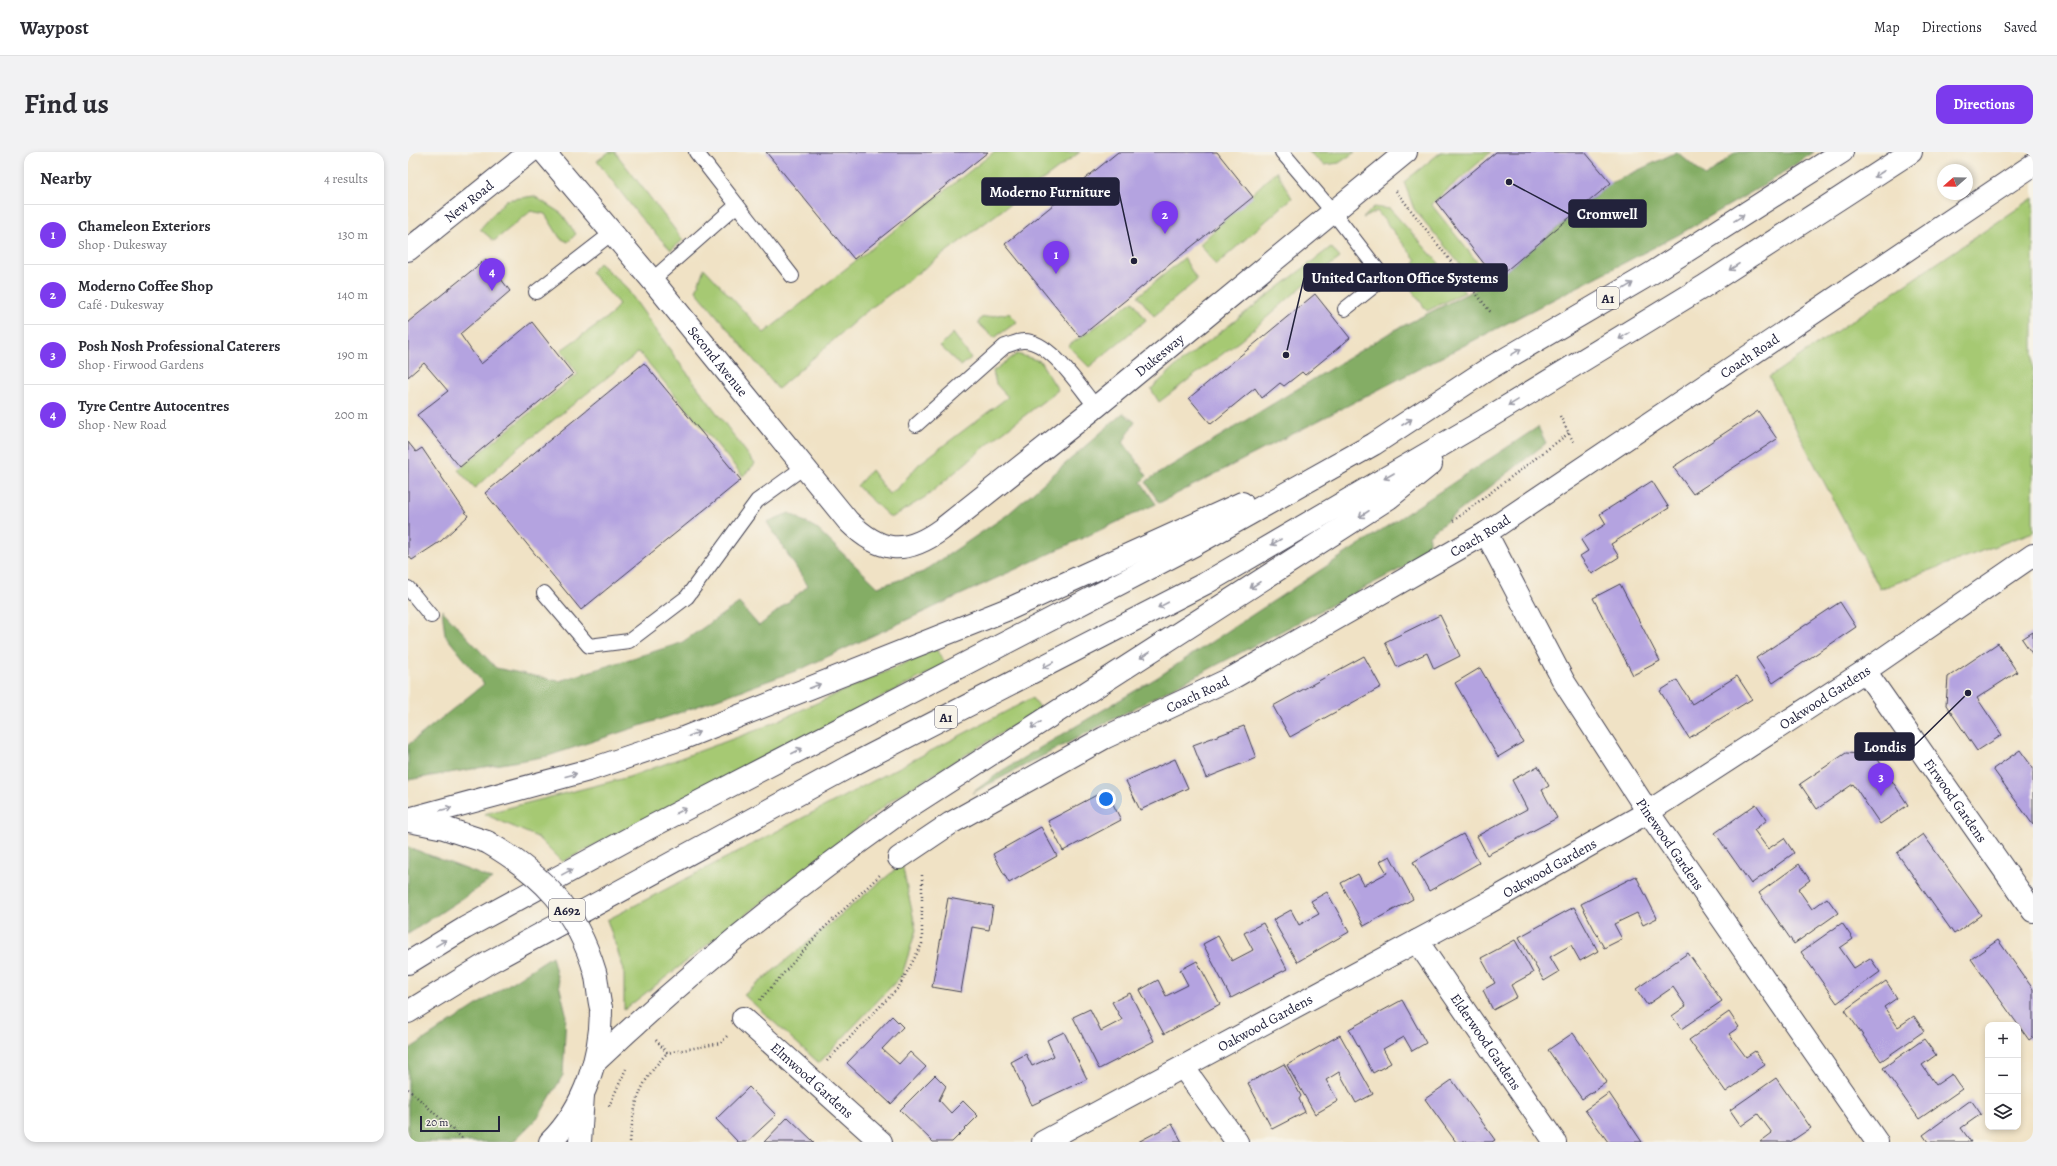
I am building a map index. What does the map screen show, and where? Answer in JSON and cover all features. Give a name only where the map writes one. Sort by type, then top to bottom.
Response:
[{"type":"main road","name":"New Road","points":[[408,250],[530,152]]},
{"type":"main road","name":"Second Avenue","points":[[544,152],[652,280],[848,521],[861,534],[875,543],[889,547],[905,548]]},
{"type":"main road","name":"Dukesway","points":[[905,548],[929,538],[942,529],[1096,407],[1406,152]]},
{"type":"main road","name":"A1","points":[[408,963],[465,928],[643,831],[1194,545],[1374,444],[1488,369],[1652,272],[1842,152]]},
{"type":"main road","name":"A1","points":[[408,1012],[488,963],[850,766],[1206,583],[1483,421],[1703,288],[1911,152]]},
{"type":"main road","name":"Coach Road","points":[[899,858],[951,823],[1104,738],[1234,677],[1486,533],[2033,165]]},
{"type":"main road","name":"A1","points":[[594,1063],[686,979],[854,846],[901,812],[1389,498],[1483,421]]},
{"type":"main road","name":"A1","points":[[408,820],[589,770],[688,736],[1011,608],[1374,444]]},
{"type":"main road","name":"Pinewood Gardens","points":[[1486,533],[1564,682],[1648,812],[1877,1142]]},
{"type":"main road","name":"Oakwood Gardens","points":[[1043,1142],[1417,941],[1648,812],[1865,671],[2033,555]]},
{"type":"main road","name":"Firwood Gardens","points":[[1865,671],[2033,911]]},
{"type":"main road","name":"A692","points":[[408,820],[444,828],[487,842],[518,860],[539,878],[567,910],[583,940],[593,967],[600,1008],[601,1030],[594,1063]]},
{"type":"main road","name":"Elderwood Gardens","points":[[1417,941],[1555,1142]]},
{"type":"main road","name":"Elmwood Gardens","points":[[743,1018],[881,1142]]},
{"type":"main road","points":[[550,1142],[558,1135],[583,1094],[594,1063]]},
{"type":"main road","points":[[1183,1067],[1237,1142]]},
{"type":"main road","points":[[580,1142],[583,1094]]},
{"type":"lane","points":[[696,152],[792,276]]},
{"type":"lane","points":[[1282,152],[1333,212],[1384,278],[1345,310]]},
{"type":"lane","points":[[652,280],[737,205]]},
{"type":"lane","points":[[536,292],[612,233]]},
{"type":"lane","points":[[916,425],[1005,346],[1023,341],[1039,344],[1053,356],[1096,407]]},
{"type":"lane","points":[[544,593],[589,646],[630,641],[687,597],[757,501],[804,468]]},
{"type":"lane","points":[[408,588],[431,616]]},
{"type":"path","points":[[1381,173],[1492,314]]},
{"type":"path","points":[[1449,524],[1569,433],[1560,416]]},
{"type":"path","points":[[810,1078],[899,986],[922,944],[922,842]]},
{"type":"path","points":[[630,1142],[632,1120],[643,1083],[651,1070],[667,1053],[721,1043],[821,931],[899,858]]},
{"type":"path","points":[[651,1035],[667,1053]]},
{"type":"path","points":[[608,1109],[618,1082],[627,1066]]},
{"type":"path","points":[[408,1089],[462,1138]]},
{"type":"green space","points":[[609,152],[615,152],[683,240],[671,250],[640,217],[597,161]]},
{"type":"green space","points":[[994,152],[1080,152],[863,314],[778,389],[696,291],[704,268],[764,333]]},
{"type":"green space","points":[[1309,152],[1355,152],[1339,163],[1324,165]]},
{"type":"green space","points":[[1441,152],[1491,152],[1431,204],[1489,277],[1473,280],[1414,209],[1404,182]]},
{"type":"green space","points":[[1677,152],[1706,177],[1735,152],[1814,152],[1767,183],[1678,235],[1159,503],[1146,482],[1151,478],[1391,332],[1496,279],[1611,183]]},
{"type":"green space","points":[[1276,171],[1292,198],[1216,265],[1200,244]]},
{"type":"green space","points":[[534,196],[562,214],[576,234],[568,242],[560,238],[545,214],[531,211],[494,241],[480,229],[506,200]]},
{"type":"green space","points":[[2033,198],[2033,532],[1880,589],[1769,377]]},
{"type":"green space","points":[[1374,207],[1390,209],[1465,292],[1427,311],[1404,279],[1416,260],[1377,211],[1363,218]]},
{"type":"green space","points":[[1331,247],[1340,258],[1305,284],[1241,340],[1159,402],[1151,389],[1176,366]]},
{"type":"green space","points":[[1184,258],[1197,280],[1154,316],[1138,296]]},
{"type":"green space","points":[[599,263],[625,286],[678,361],[755,464],[743,476],[639,352],[517,449],[475,488],[458,470],[578,374],[561,350],[611,315],[619,304],[591,272]]},
{"type":"green space","points":[[1133,301],[1146,320],[1089,367],[1068,346]]},
{"type":"green space","points":[[1009,313],[1017,322],[994,338],[978,323],[981,318]]},
{"type":"green space","points":[[953,333],[971,358],[961,366],[940,346]]},
{"type":"green space","points":[[1017,354],[1040,361],[1058,390],[994,439],[927,496],[891,518],[857,486],[871,470],[889,494],[898,488],[919,464],[1008,397],[996,384],[993,371]]},
{"type":"green space","points":[[1123,413],[1135,422],[1123,442],[1147,476],[1141,482],[1156,504],[801,669],[673,715],[548,756],[408,780],[408,745],[484,684],[445,635],[442,610],[496,668],[559,681],[681,643],[739,603],[759,626],[808,586],[767,522],[789,513],[816,528],[878,587],[923,572],[1007,515]]},
{"type":"green space","points":[[1538,427],[1546,443],[1429,535],[1429,554],[972,793],[1003,770],[1158,677]]},
{"type":"green space","points":[[936,649],[946,664],[562,862],[537,837],[484,814],[629,777],[757,730]]},
{"type":"green space","points":[[1032,698],[1041,709],[896,797],[624,1010],[624,970],[607,920]]},
{"type":"green space","points":[[408,847],[492,879],[408,934]]},
{"type":"green space","points":[[902,864],[916,930],[902,975],[819,1063],[744,995]]},
{"type":"green space","points":[[552,956],[566,1013],[563,1075],[539,1116],[513,1142],[408,1142],[408,1050]]},
{"type":"building","points":[[766,152],[988,152],[854,259]]},
{"type":"building","points":[[1118,152],[1217,152],[1253,197],[1080,337],[1005,244]]},
{"type":"building","points":[[1496,152],[1585,152],[1611,183],[1496,279],[1436,202]]},
{"type":"building","points":[[486,259],[510,291],[460,334],[481,364],[532,322],[573,374],[460,467],[417,415],[448,391],[424,363],[408,377],[408,322]]},
{"type":"building","points":[[1315,294],[1350,338],[1305,375],[1302,372],[1284,386],[1280,383],[1262,398],[1255,388],[1211,424],[1189,398]]},
{"type":"building","points":[[644,363],[741,480],[581,610],[485,493]]},
{"type":"building","points":[[1758,411],[1777,439],[1693,494],[1673,467]]},
{"type":"building","points":[[408,442],[416,452],[422,448],[468,516],[441,541],[412,560],[408,555]]},
{"type":"building","points":[[1652,481],[1669,508],[1611,544],[1619,557],[1592,574],[1580,556],[1588,551],[1581,540],[1606,524],[1600,514]]},
{"type":"building","points":[[1620,584],[1660,661],[1633,675],[1593,598]]},
{"type":"building","points":[[1840,602],[1856,627],[1773,683],[1756,658]]},
{"type":"building","points":[[1440,615],[1460,656],[1434,669],[1427,653],[1397,667],[1385,642]]},
{"type":"building","points":[[2033,632],[2033,655],[2022,639]]},
{"type":"building","points":[[1998,643],[2017,672],[1977,698],[2002,735],[1977,751],[1946,705],[1948,677]]},
{"type":"building","points":[[1364,656],[1381,687],[1290,737],[1273,706]]},
{"type":"building","points":[[1480,668],[1523,742],[1498,757],[1455,683]]},
{"type":"building","points":[[1737,676],[1752,699],[1689,738],[1660,691],[1677,680],[1692,704]]},
{"type":"building","points":[[1244,726],[1256,758],[1206,778],[1193,745]]},
{"type":"building","points":[[2020,750],[2033,768],[2033,825],[1993,769]]},
{"type":"building","points":[[1846,753],[1875,755],[1908,805],[1880,824],[1853,784],[1817,809],[1800,784]]},
{"type":"building","points":[[1175,759],[1188,788],[1140,810],[1126,781]]},
{"type":"building","points":[[1538,766],[1549,786],[1542,790],[1557,818],[1487,855],[1477,836],[1527,809],[1512,780]]},
{"type":"building","points":[[1106,790],[1121,820],[1063,851],[1048,821]]},
{"type":"building","points":[[1756,804],[1767,820],[1754,830],[1768,849],[1784,838],[1794,853],[1751,884],[1715,833]]},
{"type":"building","points":[[1041,827],[1057,856],[1009,883],[993,854]]},
{"type":"building","points":[[1463,834],[1479,863],[1429,891],[1413,862]]},
{"type":"building","points":[[1923,834],[1981,915],[1954,934],[1897,853]]},
{"type":"building","points":[[1390,856],[1413,899],[1364,926],[1341,883],[1358,874],[1364,885],[1387,873],[1380,861]]},
{"type":"building","points":[[1799,864],[1810,880],[1798,889],[1812,909],[1827,898],[1838,913],[1794,944],[1759,893]]},
{"type":"building","points":[[1636,876],[1657,918],[1643,925],[1637,913],[1614,924],[1622,939],[1604,948],[1581,904]]},
{"type":"building","points":[[1327,892],[1349,932],[1297,962],[1273,920],[1291,910],[1299,925],[1319,914],[1311,901]]},
{"type":"building","points":[[948,898],[993,906],[989,930],[972,927],[961,992],[932,987]]},
{"type":"building","points":[[1574,907],[1598,951],[1580,961],[1571,945],[1550,957],[1559,972],[1544,981],[1519,937]]},
{"type":"building","points":[[1263,923],[1287,969],[1231,998],[1203,944],[1218,936],[1232,961],[1253,950],[1244,933]]},
{"type":"building","points":[[1842,923],[1853,939],[1840,948],[1854,968],[1870,958],[1880,972],[1837,1003],[1801,952]]},
{"type":"building","points":[[1515,940],[1533,973],[1511,985],[1517,997],[1493,1010],[1483,990],[1495,983],[1481,958]]},
{"type":"building","points":[[1998,940],[2033,989],[2033,1037],[2029,1040],[2021,1029],[2021,1022],[2016,1022],[1971,959]]},
{"type":"building","points":[[1688,953],[1722,1001],[1681,1029],[1672,1016],[1686,1006],[1673,987],[1647,1005],[1636,989]]},
{"type":"building","points":[[1197,961],[1220,1004],[1164,1034],[1140,990],[1158,980],[1166,996],[1188,985],[1180,970]]},
{"type":"building","points":[[1886,981],[1897,998],[1884,1007],[1898,1027],[1914,1016],[1924,1031],[1881,1061],[1845,1010]]},
{"type":"building","points":[[1130,993],[1154,1041],[1099,1069],[1073,1017],[1090,1009],[1101,1031],[1122,1020],[1112,1002]]},
{"type":"building","points":[[1402,1000],[1426,1043],[1412,1051],[1404,1037],[1383,1049],[1391,1063],[1373,1073],[1349,1029]]},
{"type":"building","points":[[1729,1012],[1739,1027],[1729,1034],[1746,1057],[1755,1051],[1765,1065],[1726,1092],[1689,1040]]},
{"type":"building","points":[[892,1016],[903,1027],[882,1049],[899,1064],[910,1052],[926,1067],[891,1104],[847,1063]]},
{"type":"building","points":[[1064,1032],[1087,1079],[1032,1105],[1011,1062],[1026,1054],[1032,1066],[1054,1056],[1047,1040]]},
{"type":"building","points":[[1573,1033],[1607,1082],[1582,1099],[1548,1050]]},
{"type":"building","points":[[1340,1035],[1373,1094],[1356,1103],[1339,1072],[1326,1080],[1338,1101],[1315,1114],[1287,1065]]},
{"type":"building","points":[[1924,1039],[1936,1055],[1922,1065],[1936,1085],[1952,1074],[1962,1089],[1919,1119],[1883,1068]]},
{"type":"building","points":[[1284,1064],[1301,1096],[1299,1099],[1305,1112],[1272,1129],[1248,1083]]},
{"type":"building","points":[[935,1075],[946,1086],[939,1100],[951,1113],[963,1101],[978,1116],[952,1142],[933,1142],[900,1110]]},
{"type":"building","points":[[1776,1078],[1811,1128],[1790,1142],[1760,1142],[1772,1133],[1758,1114],[1741,1126],[1730,1110]]},
{"type":"building","points":[[1452,1080],[1495,1140],[1492,1142],[1456,1142],[1425,1099]]},
{"type":"building","points":[[749,1087],[776,1115],[747,1142],[738,1142],[716,1119]]},
{"type":"building","points":[[1609,1093],[1642,1142],[1608,1142],[1585,1110]]},
{"type":"building","points":[[1971,1100],[1981,1114],[1961,1128],[1971,1142],[1928,1142],[1923,1135]]},
{"type":"building","points":[[788,1117],[814,1142],[764,1142]]},
{"type":"building","points":[[1172,1124],[1182,1142],[1138,1142]]},
{"type":"place","name":"Cromwell","points":[[1509,182]]},
{"type":"place","name":"Moderno Coffee Shop","points":[[1165,234]]},
{"type":"place","name":"Moderno Furniture","points":[[1134,261]]},
{"type":"place","name":"Chameleon Exteriors","points":[[1056,274]]},
{"type":"place","name":"Tyre Centre Autocentres","points":[[492,291]]},
{"type":"place","name":"United Carlton Office Systems","points":[[1286,355]]},
{"type":"place","name":"Londis","points":[[1968,693]]},
{"type":"place","name":"Posh Nosh Professional Caterers","points":[[1881,796]]}]
